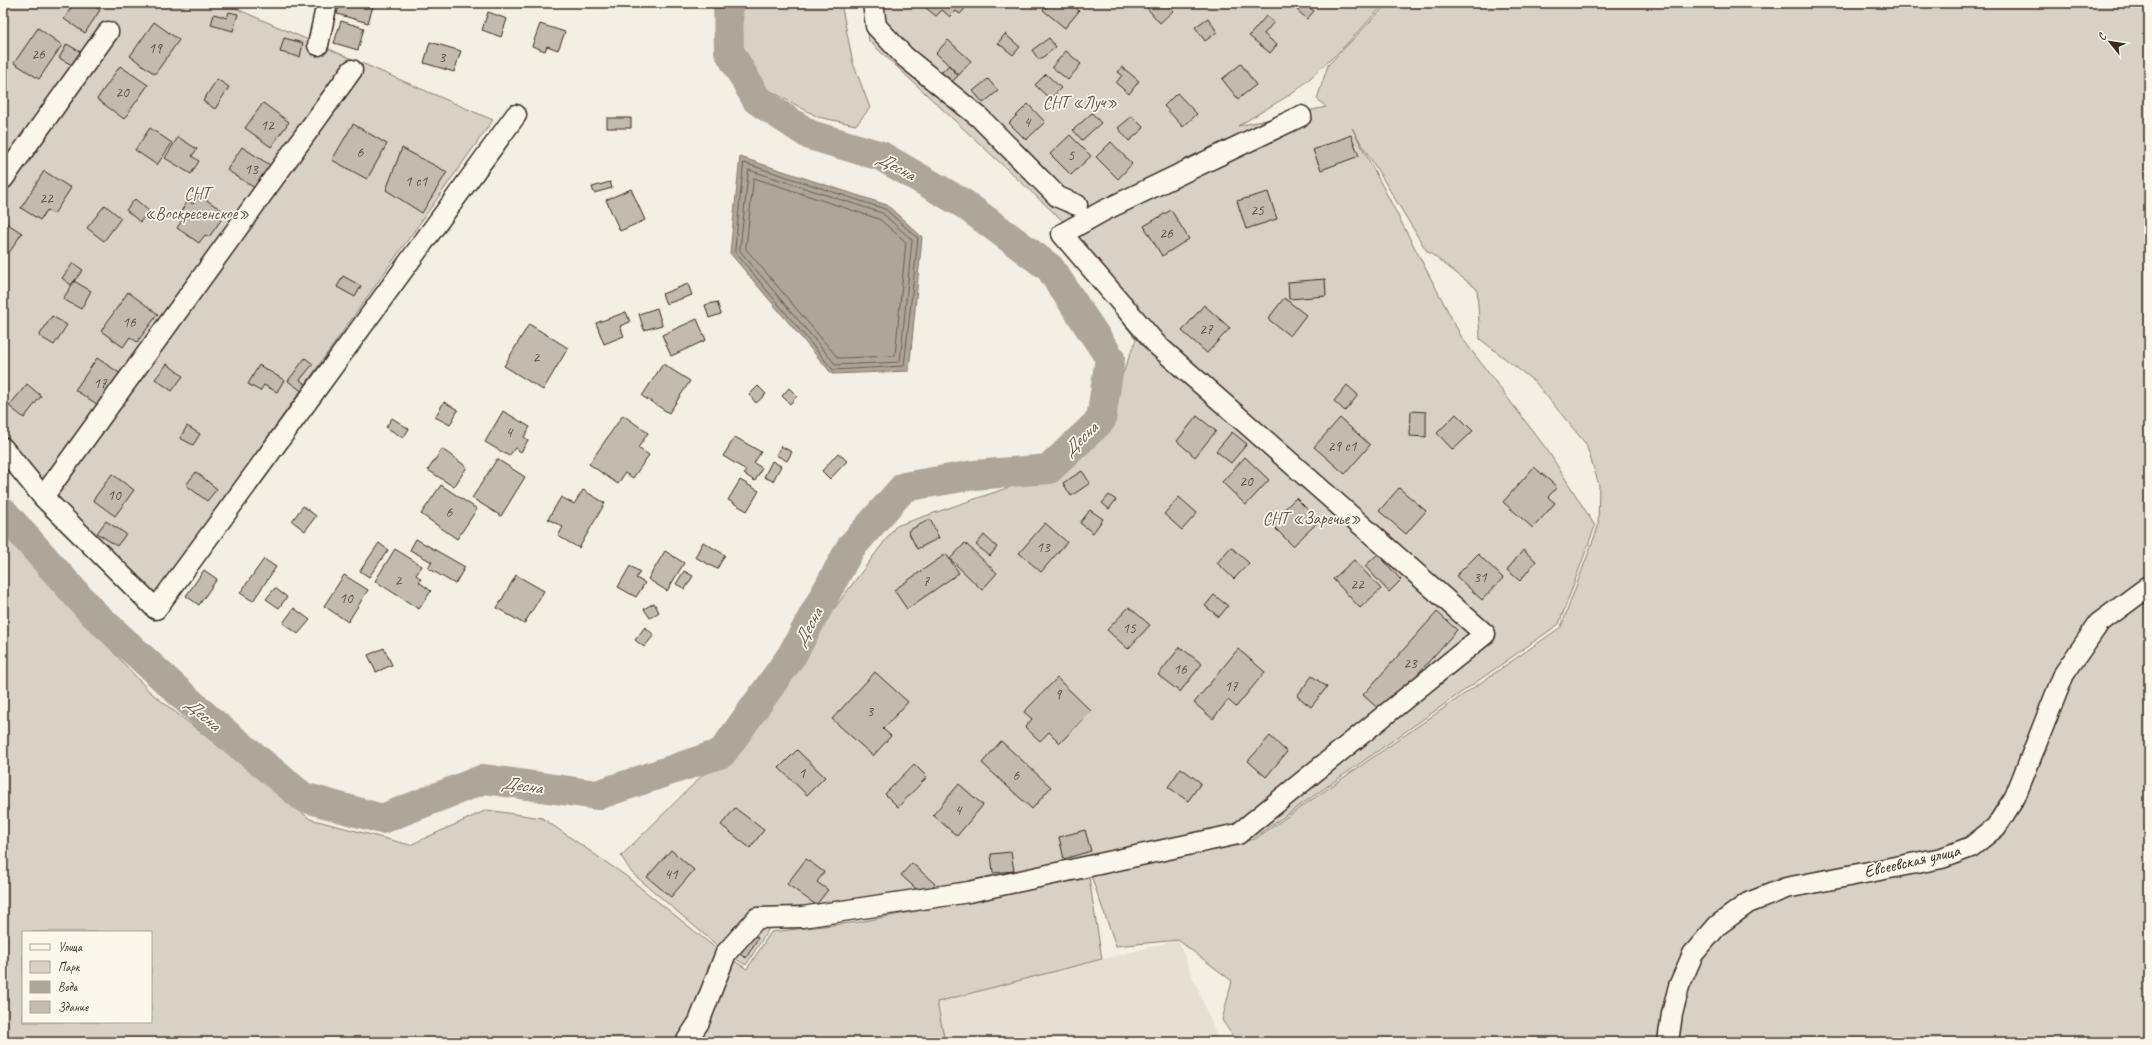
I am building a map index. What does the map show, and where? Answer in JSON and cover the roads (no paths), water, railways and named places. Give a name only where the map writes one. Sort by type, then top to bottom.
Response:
[{"type":"street","points":[[318,45],[327,3]]},
{"type":"street","points":[[872,3],[876,26],[905,57],[979,118],[1058,197],[1076,205]]},
{"type":"street","points":[[3,180],[108,32]]},
{"type":"street","points":[[43,497],[352,70]]},
{"type":"street","points":[[3,448],[43,497],[156,609],[516,115]]},
{"type":"street","points":[[686,1042],[699,1022],[726,953],[757,918],[802,917],[969,892],[1238,834],[1485,634],[1157,345],[1062,234],[1103,211],[1301,116]]},
{"type":"street","name":"Евсеевская улица","points":[[1668,1042],[1672,1014],[1679,986],[1693,954],[1718,925],[1748,903],[1786,888],[1942,858],[1971,847],[1996,827],[2015,797],[2064,674],[2099,623],[2149,586]]},
{"type":"water","points":[[740,157],[887,205],[922,237],[909,371],[832,374],[730,253]]},
{"type":"waterway","name":"Десна","points":[[3,512],[92,612],[206,717],[303,797],[382,819],[484,779],[597,795],[722,753],[792,655],[851,547],[904,487],[974,475],[1049,469],[1101,420],[1110,358],[1050,268],[964,204],[881,156],[810,135],[757,100],[729,51],[728,3]]},
{"type":"park label","name":"СНТ «Луч»","points":[[1080,102]]},
{"type":"park label","name":"СНТ «Воскресенское»","points":[[197,203]]},
{"type":"park label","name":"СНТ «Заречье»","points":[[1312,518]]}]
